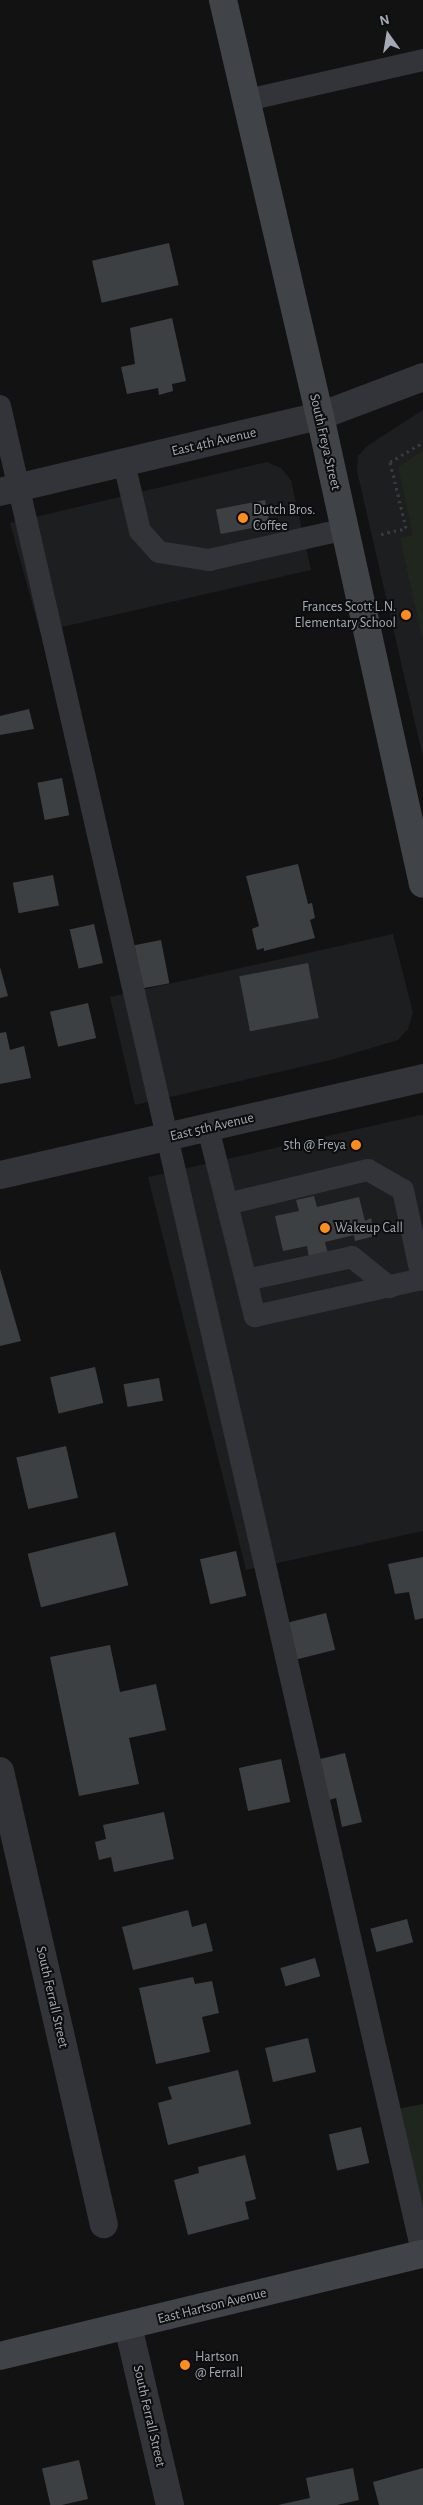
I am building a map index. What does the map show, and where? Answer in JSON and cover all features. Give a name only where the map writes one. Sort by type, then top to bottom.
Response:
[{"type":"main road","name":"South Freya Street","points":[[223,0],[320,416],[423,884]]},
{"type":"main road","name":"East Hartson Avenue","points":[[0,2356],[423,2255]]},
{"type":"street","name":"East 4th Avenue","points":[[9,490],[320,416],[423,377]]},
{"type":"street","name":"East 5th Avenue","points":[[0,1175],[423,1078]]},
{"type":"street","name":"South Ferrall Street","points":[[0,1771],[104,2224]]},
{"type":"street","name":"South Ferrall Street","points":[[128,2326],[170,2505]]},
{"type":"lane","points":[[247,100],[423,60]]},
{"type":"lane","points":[[0,406],[9,490],[167,1137],[423,2255]]},
{"type":"lane","points":[[124,463],[140,531],[159,552],[208,560],[345,529]]},
{"type":"lane","points":[[208,1128],[227,1204],[246,1280],[255,1316],[422,1280],[403,1190],[368,1170],[227,1204]]},
{"type":"lane","points":[[246,1280],[352,1257],[389,1287]]},
{"type":"path","points":[[378,534],[406,528],[390,462],[423,442]]},
{"type":"shaded area","name":"Frances Scott L.N. Elementary School","points":[[423,410],[423,758],[357,471],[358,456],[367,446]]},
{"type":"shaded area","points":[[423,451],[423,642],[400,538],[413,535],[398,467]]},
{"type":"shaded area","points":[[267,462],[281,468],[291,480],[311,570],[40,632],[10,523]]},
{"type":"shaded area","points":[[393,934],[413,1013],[408,1029],[398,1040],[331,1060],[135,1105],[110,997]]},
{"type":"shaded area","points":[[423,1115],[423,1531],[246,1570],[148,1177]]},
{"type":"shaded area","points":[[423,2104],[423,2218],[392,2110]]},
{"type":"building","points":[[169,243],[179,285],[102,303],[92,261]]},
{"type":"building","points":[[172,318],[186,381],[172,384],[173,391],[159,395],[158,388],[127,394],[121,367],[135,364],[130,328]]},
{"type":"building","name":"Dutch Bros. Coffee","points":[[265,500],[270,525],[221,534],[216,510]]},
{"type":"building","points":[[29,709],[34,729],[0,735],[0,716]]},
{"type":"building","points":[[62,778],[69,815],[45,820],[37,783]]},
{"type":"building","points":[[298,864],[308,904],[312,903],[315,918],[310,920],[315,938],[264,951],[264,948],[257,950],[252,929],[259,926],[246,876]]},
{"type":"building","points":[[53,875],[59,905],[19,913],[13,883]]},
{"type":"building","points":[[94,924],[103,963],[79,969],[70,930]]},
{"type":"building","points":[[161,940],[169,983],[143,988],[134,945]]},
{"type":"building","points":[[308,963],[319,1018],[250,1031],[239,976]]},
{"type":"building","points":[[0,967],[8,996],[0,998]]},
{"type":"building","points":[[88,1003],[96,1038],[58,1047],[50,1012]]},
{"type":"building","points":[[6,1032],[10,1050],[24,1046],[31,1078],[0,1084],[0,1033]]},
{"type":"building","name":"Wakeup Call","points":[[314,1196],[317,1207],[359,1197],[365,1221],[371,1218],[375,1236],[355,1241],[354,1235],[325,1242],[328,1254],[309,1258],[307,1246],[283,1251],[275,1216],[299,1211],[296,1200]]},
{"type":"building","points":[[0,1269],[21,1341],[0,1346]]},
{"type":"building","points":[[95,1367],[103,1403],[59,1413],[50,1377]]},
{"type":"building","points":[[159,1378],[163,1401],[128,1407],[124,1384]]},
{"type":"building","points":[[66,1446],[78,1498],[28,1509],[16,1457]]},
{"type":"building","points":[[115,1532],[128,1585],[41,1607],[28,1554]]},
{"type":"building","points":[[236,1551],[246,1596],[210,1604],[200,1559]]},
{"type":"building","points":[[423,1557],[423,1618],[415,1620],[409,1592],[395,1594],[388,1564]]},
{"type":"building","points":[[326,1613],[335,1650],[293,1660],[284,1623]]},
{"type":"building","points":[[110,1645],[120,1692],[156,1684],[166,1730],[129,1738],[139,1784],[79,1796],[50,1657]]},
{"type":"building","points":[[345,1753],[362,1822],[342,1827],[336,1798],[322,1802],[312,1761]]},
{"type":"building","points":[[281,1759],[290,1802],[248,1811],[239,1768]]},
{"type":"building","points":[[164,1812],[174,1859],[114,1872],[111,1857],[99,1860],[95,1842],[106,1839],[103,1825]]},
{"type":"building","points":[[188,1910],[192,1927],[206,1923],[213,1951],[133,1970],[122,1927]]},
{"type":"building","points":[[407,1919],[413,1942],[377,1952],[370,1929]]},
{"type":"building","points":[[315,1958],[320,1976],[286,1986],[280,1968]]},
{"type":"building","points":[[193,1977],[195,1984],[212,1981],[219,2013],[202,2017],[210,2052],[156,2064],[139,1988]]},
{"type":"building","points":[[308,2038],[316,2072],[273,2082],[265,2048]]},
{"type":"building","points":[[238,2070],[251,2124],[168,2145],[158,2103],[172,2099],[168,2087]]},
{"type":"building","points":[[361,2127],[369,2163],[337,2170],[329,2134]]},
{"type":"building","points":[[245,2155],[256,2199],[245,2202],[249,2219],[188,2235],[174,2180],[199,2173],[198,2167]]},
{"type":"building","points":[[79,2460],[88,2499],[62,2505],[50,2505],[42,2469]]},
{"type":"building","points":[[353,2468],[359,2500],[337,2505],[278,2505],[310,2498],[306,2478]]},
{"type":"building","points":[[423,2468],[423,2505],[379,2505],[373,2482]]},
{"type":"place","name":"Dutch Bros. Coffee","points":[[243,518]]},
{"type":"place","name":"Frances Scott L.N. Elementary School","points":[[406,615]]},
{"type":"place","name":"5th @ Freya","points":[[356,1145]]},
{"type":"place","name":"Wakeup Call","points":[[325,1228]]},
{"type":"place","name":"Hartson @ Ferrall","points":[[185,2365]]}]
